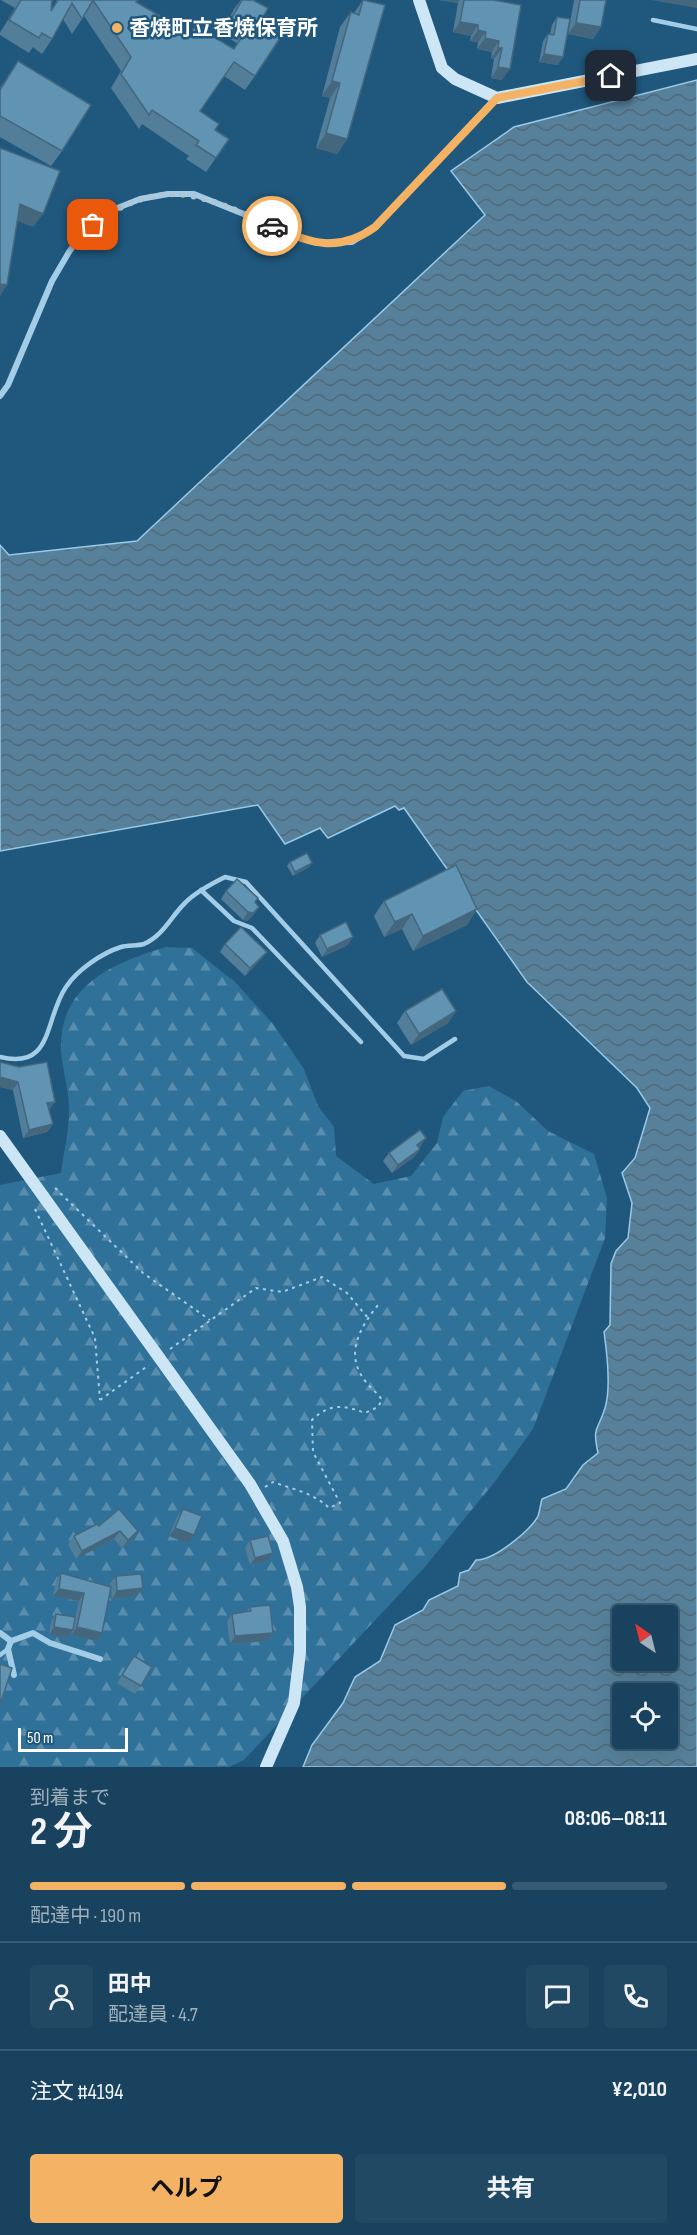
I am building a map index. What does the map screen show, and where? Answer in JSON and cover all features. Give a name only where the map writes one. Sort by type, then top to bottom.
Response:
[{"type":"street","points":[[419,0],[442,68],[455,79],[497,98],[697,59]]},
{"type":"street","points":[[0,396],[8,385],[52,281],[69,252],[86,232],[115,209],[140,199],[168,194],[194,194],[316,243],[352,242],[375,227],[497,98]]},
{"type":"street","points":[[0,1136],[255,1493],[283,1541],[297,1587],[300,1607],[300,1652],[294,1703],[266,1767]]},
{"type":"street","points":[[0,1633],[11,1641]]},
{"type":"street","points":[[11,1641],[33,1633],[50,1643],[100,1659]]},
{"type":"street","points":[[11,1641],[9,1649],[14,1675]]},
{"type":"lane","points":[[653,20],[697,29]]},
{"type":"lane","points":[[0,1057],[20,1061],[30,1058],[42,1044],[66,986],[83,970],[102,956],[121,947],[143,944],[165,930],[186,902],[201,890],[225,877],[246,882],[404,1056],[424,1059],[454,1039]]},
{"type":"lane","points":[[201,890],[234,921],[252,928],[361,1042]]},
{"type":"lane","points":[[0,1655],[9,1649]]},
{"type":"path","points":[[50,1184],[143,1273],[210,1320],[256,1288],[282,1293],[322,1278],[347,1293],[368,1318]]},
{"type":"path","points":[[32,1201],[95,1338],[100,1400]]},
{"type":"path","points":[[255,1493],[273,1482],[300,1494],[308,1494],[329,1508],[340,1503],[313,1452],[312,1420],[327,1408],[340,1406],[365,1413],[378,1407],[382,1400],[355,1366],[353,1351],[368,1318],[378,1305]]},
{"type":"green space","points":[[166,947],[192,948],[235,982],[273,1024],[304,1069],[318,1106],[334,1127],[336,1156],[374,1184],[411,1176],[437,1143],[443,1117],[463,1091],[489,1086],[517,1102],[548,1131],[594,1154],[607,1198],[605,1238],[533,1429],[493,1484],[423,1569],[244,1760],[229,1767],[0,1767],[0,1185],[61,1173],[69,1113],[61,1050],[63,1028],[69,1009],[79,993],[109,969]]},
{"type":"water","points":[[697,80],[697,1767],[303,1767],[312,1745],[343,1703],[355,1677],[380,1661],[395,1625],[423,1610],[429,1600],[458,1586],[460,1573],[469,1570],[476,1560],[491,1556],[518,1538],[537,1518],[542,1499],[566,1489],[583,1465],[598,1453],[596,1432],[605,1408],[608,1391],[604,1332],[610,1325],[611,1264],[616,1251],[628,1238],[632,1203],[622,1173],[635,1158],[650,1108],[637,1088],[527,982],[404,808],[399,810],[395,806],[328,838],[320,828],[285,844],[258,805],[0,851],[0,545],[9,555],[137,541],[485,215],[451,171],[514,127]]},
{"type":"building","points":[[21,0],[52,0],[51,11],[58,0],[93,0],[82,19],[72,3],[52,39],[42,33],[39,38],[9,20]]},
{"type":"building","points":[[93,0],[138,0],[136,2],[191,34],[195,26],[234,49],[247,29],[231,19],[242,0],[253,0],[268,8],[262,19],[284,32],[255,76],[234,62],[200,111],[219,124],[215,130],[229,139],[216,158],[196,145],[199,141],[152,110],[149,115],[121,74],[131,57]]},
{"type":"building","points":[[363,0],[385,5],[347,139],[326,133],[340,83],[332,81],[351,12],[359,15]]},
{"type":"building","points":[[464,0],[493,0],[521,5],[510,69],[498,67],[502,48],[498,48],[499,41],[485,38],[486,32],[478,30],[478,25],[460,22]]},
{"type":"building","points":[[580,0],[606,0],[601,27],[576,23]]},
{"type":"building","points":[[557,17],[570,19],[563,57],[544,54],[548,34],[554,35]]},
{"type":"building","points":[[18,61],[91,105],[62,151],[0,116],[0,90]]},
{"type":"building","points":[[0,148],[60,171],[43,214],[20,204],[7,285],[0,284]]},
{"type":"building","points":[[307,853],[312,863],[295,872],[290,862]]},
{"type":"building","points":[[456,865],[477,909],[423,936],[412,914],[395,922],[384,901]]},
{"type":"building","points":[[237,879],[258,898],[255,902],[259,907],[253,913],[248,912],[226,891]]},
{"type":"building","points":[[346,922],[353,937],[327,949],[320,935]]},
{"type":"building","points":[[241,927],[267,952],[250,968],[225,944]]},
{"type":"building","points":[[442,989],[456,1011],[419,1034],[405,1011]]},
{"type":"building","points":[[0,1062],[19,1067],[47,1062],[55,1102],[47,1103],[53,1124],[29,1130],[18,1082],[0,1077]]},
{"type":"building","points":[[420,1130],[426,1138],[417,1145],[420,1149],[398,1165],[389,1153]]},
{"type":"building","points":[[119,1509],[138,1531],[128,1540],[120,1531],[82,1551],[74,1536],[97,1524],[99,1526]]},
{"type":"building","points":[[183,1509],[202,1516],[194,1535],[175,1528]]},
{"type":"building","points":[[268,1536],[273,1553],[255,1558],[250,1540]]},
{"type":"building","points":[[61,1573],[111,1587],[102,1633],[77,1627],[84,1593],[59,1589]]},
{"type":"building","points":[[141,1574],[143,1588],[117,1591],[116,1576]]},
{"type":"building","points":[[270,1605],[273,1633],[235,1636],[232,1614],[251,1611],[250,1607]]},
{"type":"building","points":[[56,1614],[75,1617],[73,1630],[54,1627]]},
{"type":"building","points":[[134,1656],[152,1667],[141,1686],[122,1675]]},
{"type":"building","points":[[0,1664],[12,1668],[0,1705]]},
{"type":"way so far","points":[[93,225],[115,209],[140,199],[168,194],[194,194],[272,226]]},
{"type":"place","name":"香焼町立香焼保育所","points":[[117,28]]},
{"type":"route","points":[[272,226],[316,243],[352,242],[375,227],[497,98],[611,76]]}]
